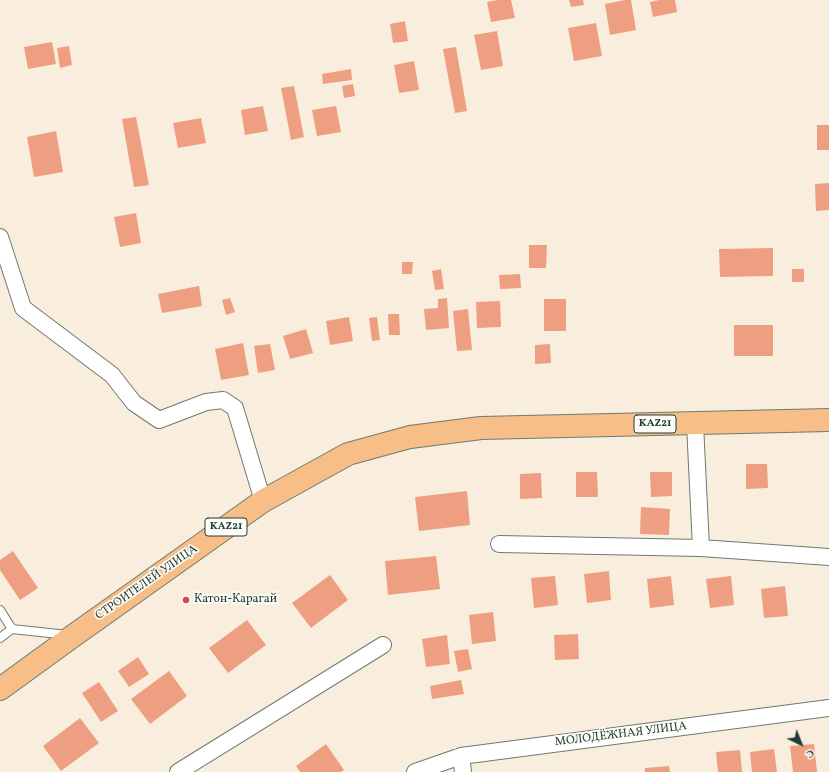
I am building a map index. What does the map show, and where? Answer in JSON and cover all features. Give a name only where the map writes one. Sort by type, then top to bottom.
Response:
[{"type":"highway","name":"KAZ21","points":[[695,424],[829,420]]},
{"type":"highway","name":"СТРОИТЕЛЕЙ УЛИЦА","points":[[0,690],[72,636],[263,501],[348,454],[410,437],[481,428],[695,424]]},
{"type":"street","points":[[0,237],[23,308],[112,375],[134,403],[159,420],[206,402],[223,400],[234,408],[263,501]]},
{"type":"street","points":[[695,424],[701,548]]},
{"type":"street","points":[[499,544],[701,548],[829,557]]},
{"type":"street","points":[[178,772],[383,645]]},
{"type":"street","name":"МОЛОДЁЖНАЯ УЛИЦА","points":[[415,772],[461,756],[829,708]]},
{"type":"street","points":[[461,756],[463,772]]},
{"type":"lane","points":[[0,610],[12,629]]},
{"type":"lane","points":[[0,638],[12,629],[72,636]]},
{"type":"building","points":[[511,0],[515,18],[491,22],[487,2]]},
{"type":"building","points":[[569,0],[583,0],[584,5],[571,7]]},
{"type":"building","points":[[631,0],[636,30],[610,35],[605,4]]},
{"type":"building","points":[[659,0],[675,0],[677,12],[653,17],[650,2]]},
{"type":"building","points":[[405,21],[408,41],[393,43],[390,24]]},
{"type":"building","points":[[596,23],[602,56],[574,61],[568,28]]},
{"type":"building","points":[[497,31],[503,66],[481,70],[474,35]]},
{"type":"building","points":[[52,42],[56,64],[28,69],[24,47]]},
{"type":"building","points":[[69,46],[72,65],[60,68],[57,48]]},
{"type":"building","points":[[456,47],[467,111],[455,113],[443,49]]},
{"type":"building","points":[[414,61],[419,90],[399,93],[394,65]]},
{"type":"building","points":[[351,69],[352,80],[323,84],[322,74]]},
{"type":"building","points":[[353,84],[355,96],[344,98],[342,86]]},
{"type":"building","points":[[294,86],[304,137],[291,140],[281,88]]},
{"type":"building","points":[[263,106],[268,131],[245,135],[241,110]]},
{"type":"building","points":[[336,106],[341,132],[317,136],[312,110]]},
{"type":"building","points":[[136,117],[149,185],[134,187],[122,119]]},
{"type":"building","points":[[201,118],[206,143],[178,148],[173,123]]},
{"type":"building","points":[[817,125],[829,125],[829,150],[817,150]]},
{"type":"building","points":[[56,131],[63,172],[34,177],[27,137]]},
{"type":"building","points":[[829,183],[829,210],[816,211],[815,184]]},
{"type":"building","points":[[136,213],[141,243],[120,247],[114,217]]},
{"type":"building","points":[[529,245],[547,245],[546,268],[529,268]]},
{"type":"building","points":[[773,248],[773,276],[720,277],[719,249]]},
{"type":"building","points":[[402,262],[413,262],[412,274],[402,274]]},
{"type":"building","points":[[441,269],[444,289],[435,290],[432,271]]},
{"type":"building","points":[[792,269],[804,269],[804,282],[792,282]]},
{"type":"building","points":[[520,274],[521,288],[500,289],[499,275]]},
{"type":"building","points":[[199,286],[202,306],[162,313],[158,294]]},
{"type":"building","points":[[230,298],[235,312],[226,315],[222,300]]},
{"type":"building","points":[[447,298],[449,328],[426,330],[424,309],[438,308],[438,299]]},
{"type":"building","points":[[544,299],[566,299],[566,331],[544,331]]},
{"type":"building","points":[[500,301],[501,327],[477,328],[476,302]]},
{"type":"building","points":[[468,309],[472,350],[457,351],[453,311]]},
{"type":"building","points":[[388,314],[399,314],[400,335],[389,335]]},
{"type":"building","points":[[349,317],[353,341],[330,345],[326,321]]},
{"type":"building","points":[[377,317],[380,340],[372,341],[369,318]]},
{"type":"building","points":[[734,325],[773,325],[773,356],[734,356]]},
{"type":"building","points":[[306,329],[313,353],[290,359],[283,336]]},
{"type":"building","points":[[243,343],[249,375],[221,380],[215,349]]},
{"type":"building","points":[[270,344],[275,370],[258,373],[254,346]]},
{"type":"building","points":[[550,344],[551,363],[535,364],[535,345]]},
{"type":"building","points":[[746,464],[767,464],[768,488],[746,489]]},
{"type":"building","points":[[576,472],[597,472],[598,497],[576,497]]},
{"type":"building","points":[[650,472],[672,472],[672,496],[651,497]]},
{"type":"building","points":[[541,473],[542,498],[520,499],[520,474]]},
{"type":"building","points":[[467,491],[470,525],[419,531],[415,497]]},
{"type":"building","points":[[641,507],[670,509],[669,535],[640,534]]},
{"type":"building","points":[[13,551],[38,588],[20,600],[0,570],[0,560]]},
{"type":"building","points":[[436,556],[440,589],[388,595],[385,561]]},
{"type":"building","points":[[609,571],[611,600],[587,603],[584,574]]},
{"type":"building","points":[[330,575],[348,600],[311,628],[292,603]]},
{"type":"building","points":[[555,576],[558,605],[534,608],[531,578]]},
{"type":"building","points":[[671,576],[674,605],[650,608],[647,579]]},
{"type":"building","points":[[731,576],[734,605],[710,608],[706,579]]},
{"type":"building","points":[[785,586],[788,616],[764,618],[761,589]]},
{"type":"building","points":[[493,612],[496,641],[472,644],[469,615]]},
{"type":"building","points":[[247,620],[266,645],[228,673],[209,648]]},
{"type":"building","points":[[578,634],[579,659],[555,660],[554,635]]},
{"type":"building","points":[[447,635],[450,664],[426,667],[422,639]]},
{"type":"building","points":[[468,649],[472,669],[458,672],[454,651]]},
{"type":"building","points":[[138,657],[149,674],[129,687],[118,671]]},
{"type":"building","points":[[169,671],[187,696],[150,724],[131,699]]},
{"type":"building","points":[[461,680],[464,694],[432,699],[430,686]]},
{"type":"building","points":[[99,682],[118,711],[101,722],[82,693]]},
{"type":"building","points":[[80,718],[99,743],[61,771],[43,746]]},
{"type":"building","points":[[326,744],[344,770],[341,772],[300,772],[296,766]]},
{"type":"building","points":[[814,744],[817,772],[793,772],[790,746]]},
{"type":"building","points":[[774,749],[777,772],[752,772],[750,752]]},
{"type":"building","points":[[740,750],[742,772],[718,772],[716,752]]},
{"type":"building","points":[[669,766],[670,772],[645,772],[645,768]]},
{"type":"place","name":"Катон-Карагай","points":[[186,600]]}]
